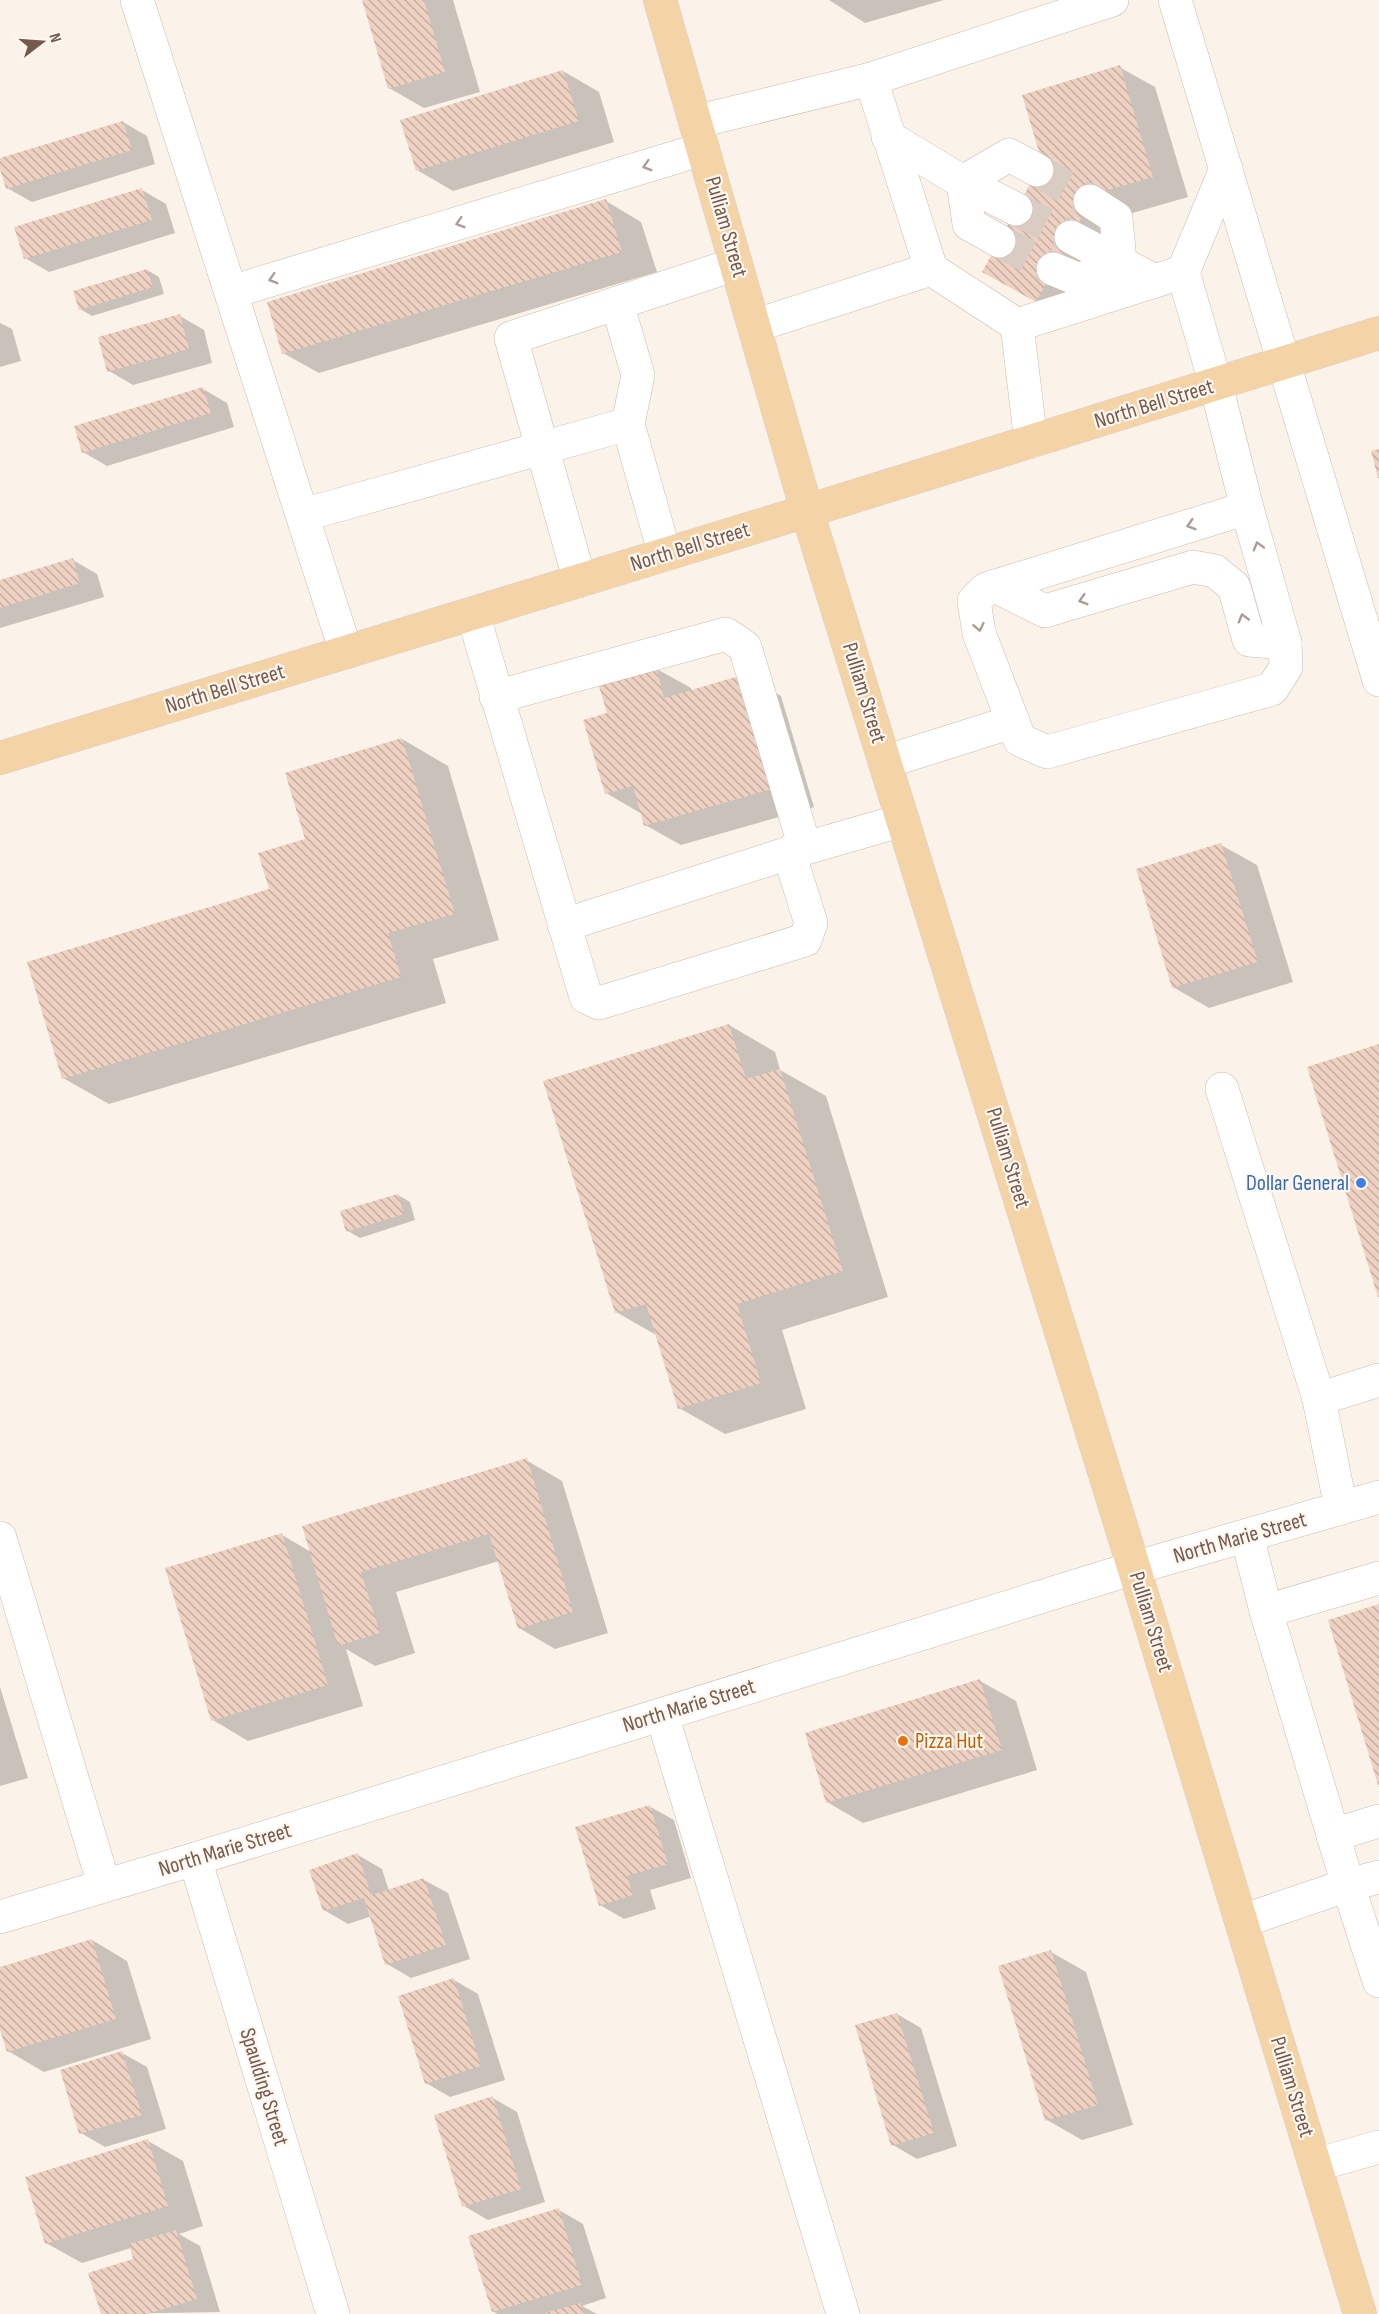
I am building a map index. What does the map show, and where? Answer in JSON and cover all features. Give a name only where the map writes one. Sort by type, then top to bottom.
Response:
[{"type":"main road","name":"Pulliam Street","points":[[660,0],[807,511],[1134,1568],[1360,2314]]},
{"type":"main road","name":"North Bell Street","points":[[0,758],[665,555],[1379,333]]},
{"type":"street","points":[[137,0],[346,652]]},
{"type":"street","points":[[231,292],[1112,0]]},
{"type":"street","points":[[1176,0],[1379,680]]},
{"type":"street","points":[[871,79],[931,269],[1017,325]]},
{"type":"street","points":[[888,137],[963,182],[1016,209]]},
{"type":"street","points":[[963,182],[1010,155],[1037,170]]},
{"type":"street","points":[[1017,325],[1169,276],[1226,169]]},
{"type":"street","points":[[963,182],[969,224],[999,241]]},
{"type":"street","points":[[1090,201],[1116,218],[1120,261]]},
{"type":"street","points":[[1071,237],[1120,261],[1169,276],[1216,384],[1247,508],[1285,643],[1286,667],[1272,689],[1047,752],[1020,740],[979,633],[974,601],[986,589],[1247,508]]},
{"type":"street","points":[[1053,269],[1080,280],[1120,261]]},
{"type":"street","points":[[580,581],[511,338],[736,264]]},
{"type":"street","points":[[754,326],[931,269]]},
{"type":"street","points":[[617,303],[638,375],[628,424],[665,555]]},
{"type":"street","points":[[1017,325],[1031,442]]},
{"type":"street","points":[[303,515],[628,424]]},
{"type":"street","points":[[995,586],[1045,611],[1193,567],[1215,571],[1234,587],[1249,640],[1285,643]]},
{"type":"street","points":[[473,614],[496,697],[585,997],[599,1003],[805,940],[811,923],[797,851],[745,647],[726,634],[496,697]]},
{"type":"street","points":[[885,762],[1012,722]]},
{"type":"street","points":[[564,925],[903,820]]},
{"type":"street","points":[[1222,1089],[1319,1399],[1341,1508]]},
{"type":"street","points":[[1319,1399],[1379,1380]]},
{"type":"street","name":"North Marie Street","points":[[0,1917],[195,1859],[1134,1568],[1379,1497]]},
{"type":"street","points":[[1247,1536],[1266,1611],[1334,1835],[1364,1881],[1379,1981]]},
{"type":"street","points":[[2,1551],[104,1885]]},
{"type":"street","points":[[1266,1611],[1379,1578]]},
{"type":"street","points":[[662,1715],[843,2314]]},
{"type":"street","points":[[1334,1835],[1379,1821]]},
{"type":"street","name":"Spaulding Street","points":[[195,1859],[333,2314]]},
{"type":"street","points":[[1242,1921],[1364,1881]]},
{"type":"street","points":[[1315,2164],[1379,2147]]},
{"type":"building","points":[[362,0],[424,0],[445,72],[388,89]]},
{"type":"building","points":[[1120,65],[1153,177],[1094,194],[1036,302],[982,272],[1042,162],[1022,95]]},
{"type":"building","points":[[563,70],[579,121],[416,171],[400,120]]},
{"type":"building","points":[[123,121],[132,150],[6,189],[0,169],[0,158]]},
{"type":"building","points":[[142,188],[152,220],[24,259],[14,227]]},
{"type":"building","points":[[606,199],[622,252],[282,354],[267,302]]},
{"type":"building","points":[[147,269],[153,287],[79,310],[73,291]]},
{"type":"building","points":[[180,314],[189,349],[107,372],[98,337]]},
{"type":"building","points":[[203,387],[211,413],[82,453],[74,426]]},
{"type":"building","points":[[1379,449],[1379,478],[1378,478],[1371,451]]},
{"type":"building","points":[[73,558],[80,583],[0,608],[0,580]]},
{"type":"building","points":[[656,666],[664,698],[746,674],[779,787],[644,826],[633,786],[605,794],[583,720],[607,713],[598,683]]},
{"type":"building","points":[[402,738],[455,914],[388,933],[401,977],[62,1079],[27,962],[269,889],[258,853],[305,839],[285,773]]},
{"type":"building","points":[[1221,843],[1258,962],[1172,988],[1136,869]]},
{"type":"building","points":[[729,1024],[746,1079],[780,1069],[843,1271],[737,1304],[761,1383],[678,1409],[646,1304],[615,1313],[543,1081]]},
{"type":"building","name":"Dollar General","points":[[1379,1044],[1379,1297],[1378,1297],[1307,1067]]},
{"type":"building","points":[[398,1194],[404,1214],[346,1232],[340,1211]]},
{"type":"building","points":[[527,1458],[573,1612],[518,1629],[489,1534],[361,1572],[380,1633],[338,1646],[302,1526]]},
{"type":"building","points":[[282,1533],[328,1685],[211,1721],[165,1568]]},
{"type":"building","points":[[1379,1604],[1379,1785],[1378,1785],[1328,1620]]},
{"type":"building","name":"Pizza Hut","points":[[980,1679],[1002,1750],[826,1803],[805,1733]]},
{"type":"building","points":[[650,1805],[668,1864],[627,1876],[633,1895],[599,1906],[575,1827]]},
{"type":"building","points":[[358,1853],[371,1895],[424,1878],[446,1945],[385,1965],[364,1898],[323,1911],[309,1870]]},
{"type":"building","points":[[92,1939],[116,2019],[7,2052],[0,2030],[0,1967]]},
{"type":"building","points":[[1051,1950],[1098,2105],[1045,2121],[998,1966]]},
{"type":"building","points":[[454,1978],[481,2066],[425,2084],[398,1996]]},
{"type":"building","points":[[897,2013],[934,2133],[891,2146],[855,2025]]},
{"type":"building","points":[[122,2051],[142,2115],[79,2134],[60,2070]]},
{"type":"building","points":[[493,2096],[521,2189],[462,2207],[434,2115]]},
{"type":"building","points":[[148,2139],[168,2206],[45,2244],[25,2177]]},
{"type":"building","points":[[559,2208],[582,2285],[492,2312],[468,2236]]},
{"type":"building","points":[[176,2230],[197,2299],[147,2314],[101,2314],[88,2273],[133,2259],[129,2244]]},
{"type":"building","points":[[580,2303],[584,2314],[545,2314],[545,2313]]},
{"type":"tunnel","points":[[1037,170],[1090,201]]},
{"type":"tunnel","points":[[1016,209],[1071,237]]},
{"type":"tunnel","points":[[999,241],[1053,269]]},
{"type":"place","name":"Dollar General","points":[[1361,1183]]},
{"type":"place","name":"Pizza Hut","points":[[903,1741]]}]
